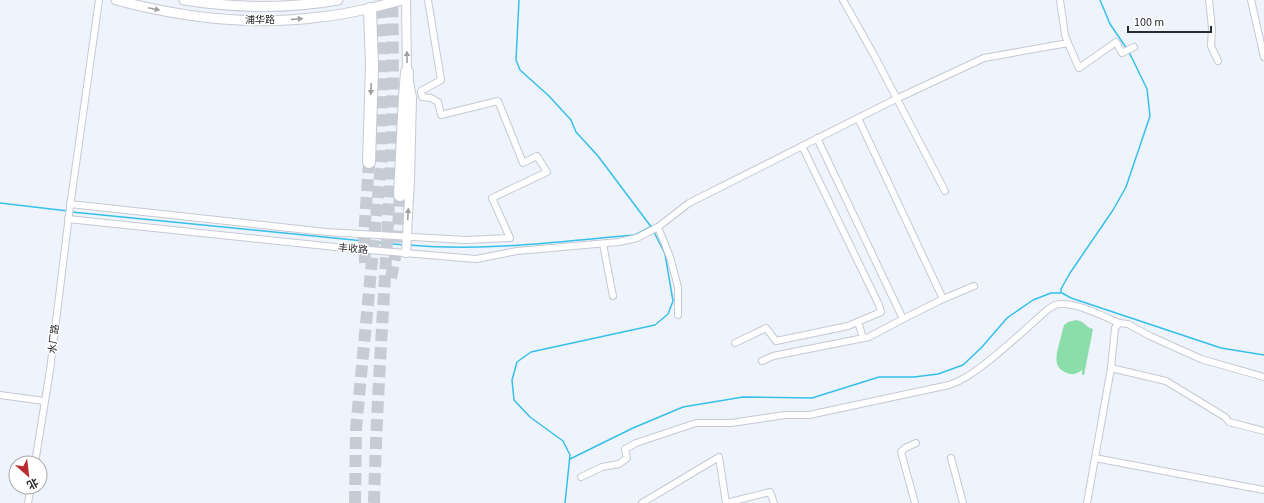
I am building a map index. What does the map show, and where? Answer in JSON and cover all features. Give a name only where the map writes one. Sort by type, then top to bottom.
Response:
[{"type":"highway","points":[[369,4],[372,66],[369,162]]},
{"type":"highway","points":[[400,195],[407,72]]},
{"type":"main road","name":"浦华路","points":[[116,0],[177,14],[213,19],[250,21],[320,17],[369,4],[405,0]]},
{"type":"main road","name":"浦华路","points":[[184,0],[221,5],[272,6],[301,5],[338,0]]},
{"type":"street","points":[[99,0],[70,205],[326,232],[465,240],[510,238],[492,198],[547,172],[537,156],[523,163],[498,101],[441,115],[438,102],[431,98],[422,97],[421,91],[441,80],[428,0]]},
{"type":"street","points":[[405,0],[407,72],[412,97],[406,253]]},
{"type":"street","points":[[843,0],[945,191]]},
{"type":"street","points":[[1060,0],[1065,35],[1078,68],[1116,42],[1122,53],[1134,47]]},
{"type":"street","points":[[1209,0],[1212,28],[1211,46],[1218,61]]},
{"type":"street","points":[[1252,0],[1264,57]]},
{"type":"street","name":"丰收路","points":[[69,217],[345,248],[476,259],[517,251],[619,242],[637,238],[658,227],[689,203],[896,99],[984,58],[1068,43]]},
{"type":"street","points":[[858,118],[943,298]]},
{"type":"street","points":[[817,138],[903,319]]},
{"type":"street","points":[[735,343],[766,328],[776,341],[848,326],[881,312],[879,305],[802,146]]},
{"type":"street","name":"水厂路","points":[[36,455],[50,370],[70,205]]},
{"type":"street","points":[[658,227],[670,257],[678,287],[678,315]]},
{"type":"street","points":[[603,244],[613,296]]},
{"type":"street","points":[[762,361],[773,356],[869,337],[943,298],[974,286]]},
{"type":"street","points":[[581,477],[602,467],[619,464],[627,458],[625,449],[636,443],[696,422],[731,424],[785,415],[809,415],[960,382],[1006,347],[1047,310],[1055,305],[1066,304],[1079,307],[1119,323],[1128,324],[1150,336],[1201,359],[1264,377]]},
{"type":"street","points":[[858,322],[863,338]]},
{"type":"street","points":[[1087,503],[1111,368],[1116,328],[1119,323]]},
{"type":"street","points":[[1111,368],[1166,381],[1225,417],[1229,422],[1264,430]]},
{"type":"street","points":[[0,395],[44,401]]},
{"type":"street","points":[[915,503],[901,452],[905,448],[916,443]]},
{"type":"street","points":[[642,503],[719,457],[726,503],[770,492],[774,503]]},
{"type":"street","points":[[952,458],[963,503]]},
{"type":"street","points":[[1095,458],[1264,490]]},
{"type":"green space","points":[[1076,320],[1093,329],[1084,375],[1082,375],[1082,370],[1073,374],[1063,371],[1059,368],[1057,361],[1058,348],[1064,325],[1068,322]]},
{"type":"waterway","points":[[519,0],[516,60],[520,70],[549,96],[571,120],[576,132],[598,156],[652,228]]},
{"type":"waterway","points":[[1100,0],[1110,24],[1127,49]]},
{"type":"waterway","points":[[570,459],[633,428],[683,407],[743,397],[812,398],[879,377],[914,377],[938,374],[963,365],[982,347],[1007,318],[1033,300],[1051,293],[1061,293],[1061,289],[1070,273],[1113,210],[1126,187],[1150,116],[1147,89],[1129,52]]},
{"type":"waterway","points":[[0,203],[68,211]]},
{"type":"waterway","points":[[72,212],[404,245]]},
{"type":"waterway","points":[[410,245],[438,247],[522,245],[635,235],[652,226]]},
{"type":"waterway","points":[[565,503],[570,455],[563,441],[530,417],[514,400],[512,380],[517,362],[531,352],[655,325],[668,314],[673,301],[665,254],[654,232]]},
{"type":"waterway","points":[[1062,293],[1071,298],[1221,348],[1264,355]]},
{"type":"tunnel","points":[[355,503],[356,429],[382,155],[383,42],[380,0]]},
{"type":"tunnel","points":[[374,503],[376,440],[390,189],[393,63],[392,0]]},
{"type":"tunnel","points":[[365,263],[364,237],[369,162]]},
{"type":"tunnel","points":[[391,278],[397,247],[400,195]]}]
